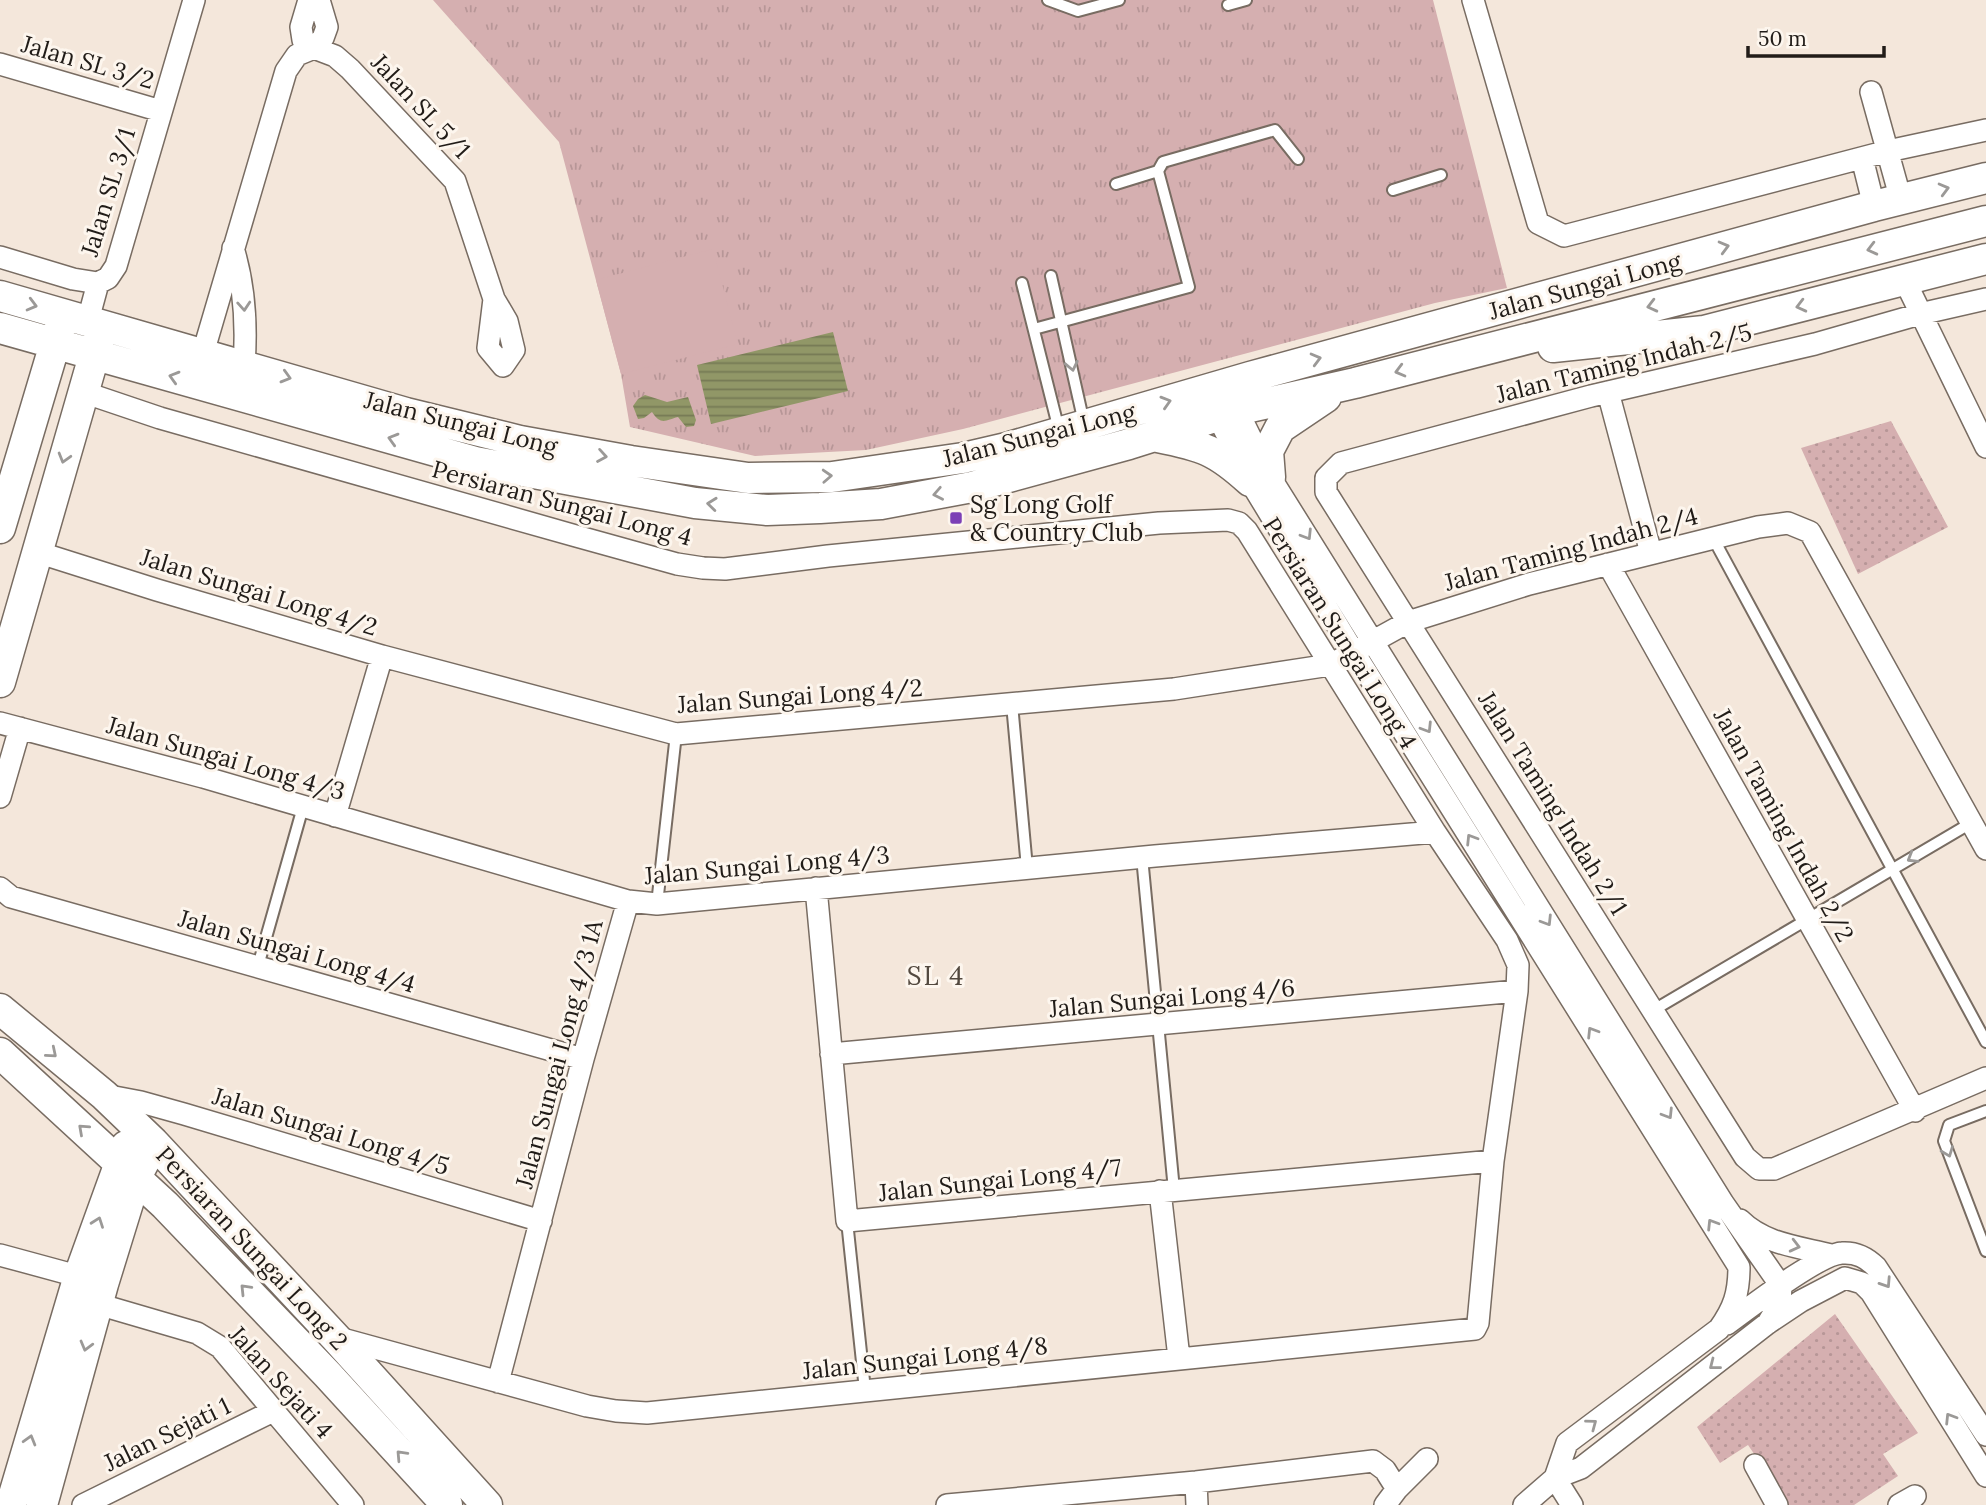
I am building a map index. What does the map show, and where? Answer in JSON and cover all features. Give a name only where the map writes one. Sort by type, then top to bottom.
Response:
[{"type":"street","name":"Jalan SL 3/1","points":[[0,257],[73,279],[98,283],[108,278],[116,266],[194,0]]},
{"type":"street","points":[[309,0],[301,27],[303,40],[314,48]]},
{"type":"street","points":[[203,353],[286,71],[298,55],[314,48],[323,38],[327,27],[318,0]]},
{"type":"street","points":[[1473,0],[1538,223],[1564,236],[1888,151],[1986,130]]},
{"type":"street","name":"Jalan SL 5/1","points":[[314,48],[335,56],[350,69],[455,181],[494,299]]},
{"type":"street","name":"Jalan SL 3/2","points":[[0,64],[161,111]]},
{"type":"street","points":[[1871,92],[1888,151],[1887,203]]},
{"type":"street","points":[[1862,158],[1887,203]]},
{"type":"street","name":"Jalan Sungai Long","points":[[0,328],[475,462],[695,503],[766,510],[881,504],[972,487],[1153,436],[1219,404],[1250,377],[1986,178]]},
{"type":"street","name":"Jalan Sungai Long","points":[[0,296],[406,413],[520,441],[748,478],[832,477],[963,458],[1219,404],[1355,383],[1986,221]]},
{"type":"street","points":[[233,248],[242,275],[246,332],[244,365]]},
{"type":"street","points":[[1445,359],[1704,331],[1986,259]]},
{"type":"street","points":[[1905,281],[1986,447]]},
{"type":"street","name":"Jalan SL 3/1","points":[[85,319],[98,283]]},
{"type":"street","name":"Jalan Taming Indah 2/5","points":[[1341,463],[1986,299]]},
{"type":"street","points":[[0,528],[56,344],[85,319],[94,354],[0,682]]},
{"type":"street","points":[[1260,479],[1268,451],[1280,428],[1315,403],[1355,383]]},
{"type":"street","name":"Persiaran Sungai Long 4","points":[[83,392],[160,418],[562,533],[677,564],[703,568],[725,569],[1159,523],[1228,520],[1239,523],[1247,531],[1435,832],[1507,940],[1518,965],[1517,991],[1493,1161],[1478,1323],[1475,1329]]},
{"type":"street","points":[[1608,393],[1651,553]]},
{"type":"street","points":[[1219,404],[1353,651],[1739,1267],[1781,1297]]},
{"type":"street","points":[[1051,465],[1074,434],[1090,448],[1106,450]]},
{"type":"street","points":[[1153,436],[1198,445],[1260,479],[1373,640],[1781,1297]]},
{"type":"street","name":"Jalan Taming Indah 2/1","points":[[1341,463],[1326,478],[1326,492],[1745,1157],[1759,1169],[1774,1169],[1915,1111]]},
{"type":"street","name":"Jalan Taming Indah 2/4","points":[[1373,640],[1408,622],[1529,584],[1758,527],[1787,523],[1810,532],[1971,823]]},
{"type":"street","name":"Jalan Sungai Long 4/2","points":[[37,552],[382,656],[676,734],[1174,689],[1329,665],[1373,640]]},
{"type":"street","name":"Jalan Taming Indah 2/2","points":[[1608,564],[1915,1111]]},
{"type":"street","points":[[335,816],[382,656]]},
{"type":"street","points":[[0,797],[10,726]]},
{"type":"street","name":"Jalan Sungai Long 4/3","points":[[10,726],[628,901],[657,904],[1142,857],[1435,832]]},
{"type":"street","points":[[1971,823],[1986,849]]},
{"type":"street","name":"Jalan Sungai Long 4/4","points":[[0,888],[11,897],[583,1059]]},
{"type":"street","name":"Jalan Sungai Long 4/7","points":[[816,888],[847,1221],[1493,1161]]},
{"type":"street","name":"Jalan Sungai Long 4/3 1A","points":[[498,1382],[583,1059],[628,901]]},
{"type":"street","name":"Jalan Sungai Long 4/6","points":[[831,1055],[1517,991]]},
{"type":"street","name":"Persiaran Sungai Long 2","points":[[0,1009],[104,1096],[144,1134],[345,1347],[487,1505]]},
{"type":"street","name":"Persiaran Sungai Long 2","points":[[0,1053],[165,1205],[327,1374],[447,1505]]},
{"type":"street","points":[[1915,1111],[1986,1078]]},
{"type":"street","name":"Jalan Sungai Long 4/5","points":[[104,1096],[141,1102],[184,1114],[541,1221]]},
{"type":"street","points":[[11,1505],[128,1169],[144,1134]]},
{"type":"street","points":[[42,1505],[88,1290],[124,1215],[128,1169]]},
{"type":"street","points":[[1167,1190],[1179,1358]]},
{"type":"street","points":[[124,1215],[133,1208],[149,1203],[165,1205]]},
{"type":"street","points":[[1723,1203],[1759,1235],[1771,1240],[1831,1255],[1855,1254],[1867,1258],[1876,1267],[1986,1436]]},
{"type":"street","name":"Jalan Sejati 4","points":[[0,1255],[197,1333],[220,1347],[354,1505]]},
{"type":"street","points":[[1524,1505],[1555,1478],[1581,1468],[1768,1323],[1781,1297],[1831,1255]]},
{"type":"street","points":[[1719,1329],[1737,1299],[1739,1267]]},
{"type":"street","points":[[1555,1478],[1567,1443],[1719,1329],[1781,1297],[1845,1278],[1862,1283],[1871,1292],[1986,1476]]},
{"type":"street","name":"Jalan Sungai Long 4/8","points":[[345,1347],[387,1350],[587,1406],[647,1413],[1475,1329]]},
{"type":"street","points":[[327,1374],[345,1347]]},
{"type":"street","name":"Jalan Sejati 1","points":[[83,1505],[275,1410]]},
{"type":"street","points":[[1391,1497],[1427,1459]]},
{"type":"street","points":[[947,1505],[1196,1482],[1373,1461],[1385,1470],[1391,1497]]},
{"type":"street","points":[[1755,1465],[1777,1505]]},
{"type":"street","points":[[1555,1478],[1572,1505]]},
{"type":"street","points":[[1196,1482],[1198,1505]]},
{"type":"lane","points":[[1048,0],[1078,11],[1119,0]]},
{"type":"lane","points":[[1228,5],[1247,0]]},
{"type":"lane","points":[[1116,184],[1158,171],[1163,162],[1275,130],[1298,159]]},
{"type":"lane","points":[[1034,329],[1189,288],[1158,171]]},
{"type":"lane","points":[[1393,190],[1441,175]]},
{"type":"lane","points":[[1051,275],[1062,322],[1074,434]]},
{"type":"lane","points":[[1022,284],[1034,329],[1074,434]]},
{"type":"lane","points":[[1713,538],[1986,1042]]},
{"type":"lane","points":[[1013,704],[1027,868]]},
{"type":"lane","points":[[657,904],[676,734]]},
{"type":"lane","points":[[258,967],[303,807]]},
{"type":"lane","points":[[1652,1011],[1971,823]]},
{"type":"lane","points":[[1142,857],[1158,1026],[1167,1190]]},
{"type":"lane","points":[[1986,1111],[1949,1125],[1944,1141],[1986,1251]]},
{"type":"lane","points":[[847,1221],[865,1391]]},
{"type":"green space","points":[[433,0],[1433,0],[1507,288],[1435,303],[963,429],[866,450],[755,456],[630,427],[621,374],[559,142]]},
{"type":"green space","points":[[713,249],[738,344],[621,374],[596,280]]},
{"type":"green space","points":[[1891,421],[1948,527],[1858,574],[1801,448]]},
{"type":"green space","points":[[1835,1314],[1918,1433],[1883,1454],[1898,1476],[1854,1505],[1789,1505],[1748,1445],[1720,1463],[1697,1427]]},
{"type":"shaded area","points":[[833,332],[848,391],[711,424],[697,365]]},
{"type":"shaded area","points":[[645,395],[667,402],[688,397],[696,420],[694,426],[686,427],[678,417],[661,421],[652,412],[638,419],[633,406]]},
{"type":"place","name":"Sg Long Golf & Country Club","points":[[956,518]]},
{"type":"district","name":"SL 4","points":[[936,975]]}]
